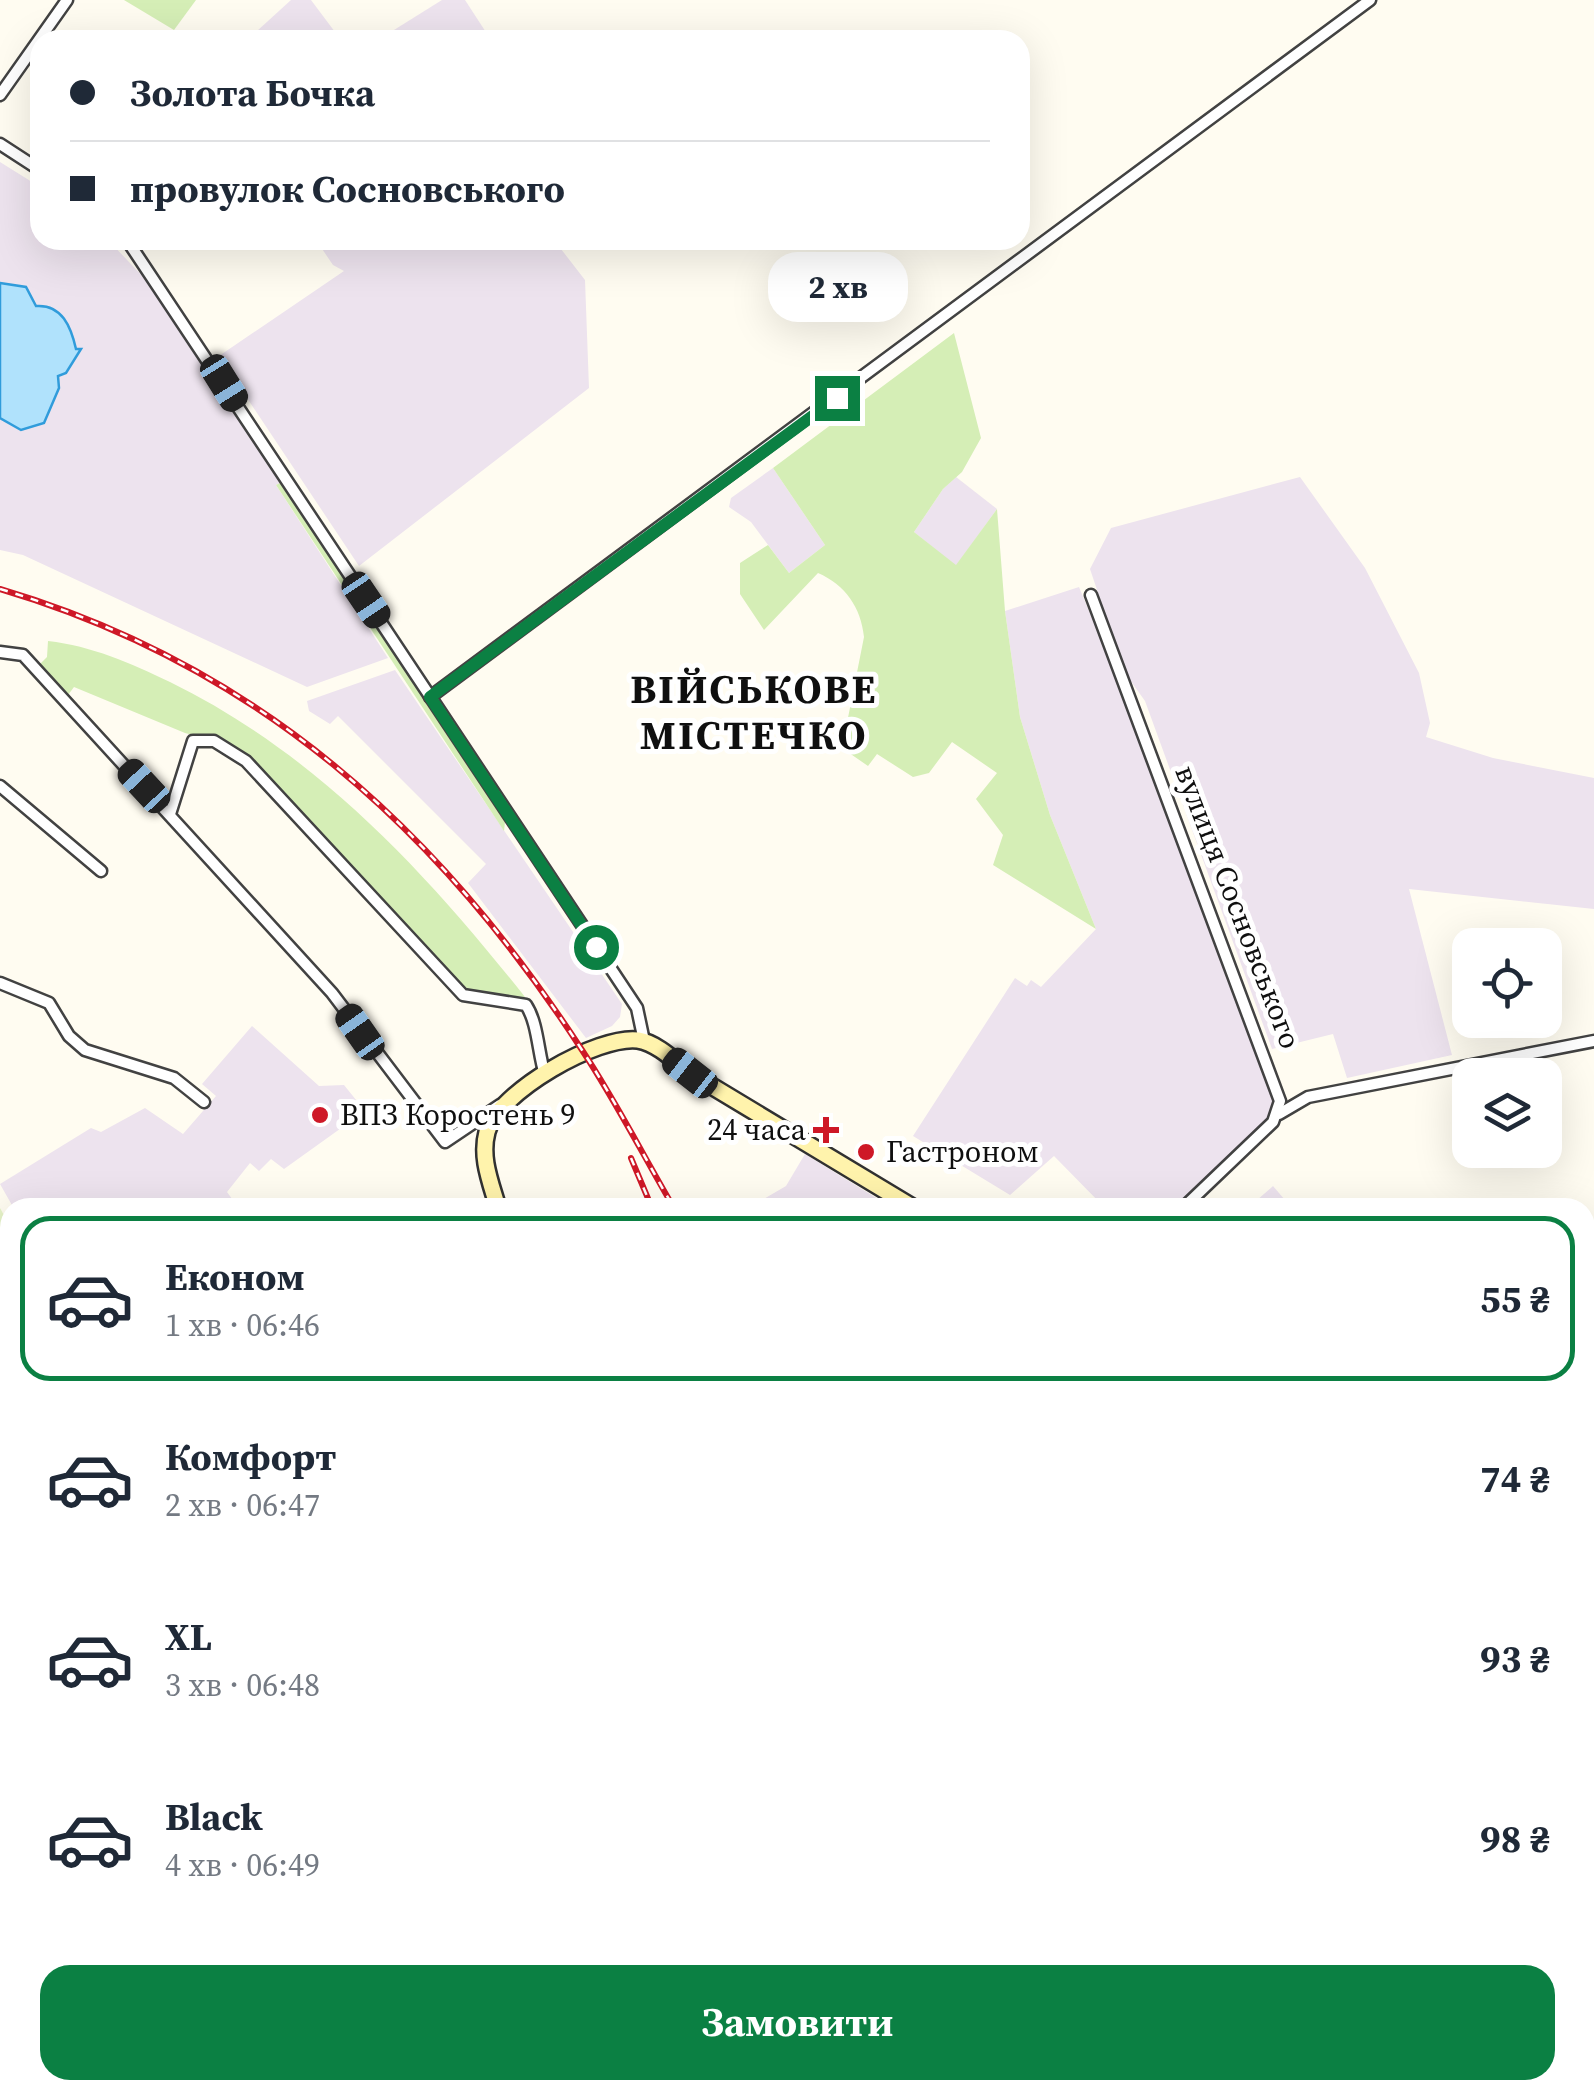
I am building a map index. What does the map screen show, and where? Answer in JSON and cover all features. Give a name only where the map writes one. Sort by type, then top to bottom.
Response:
[{"type":"street","points":[[46,30],[67,0]]},
{"type":"street","points":[[430,697],[1364,2]]},
{"type":"street","points":[[0,94],[30,52]]},
{"type":"street","points":[[0,144],[30,164]]},
{"type":"street","points":[[134,250],[637,1008],[644,1041]]},
{"type":"street","name":"вулиця Сосновського","points":[[1092,595],[1277,1088],[1279,1114]]},
{"type":"street","points":[[0,652],[24,655],[170,814],[334,996],[444,1142],[578,1056],[626,1039],[644,1041],[898,1198]]},
{"type":"street","points":[[170,814],[193,741],[214,740],[246,761],[462,995],[527,1006],[534,1018],[534,1038],[545,1075]]},
{"type":"street","points":[[0,786],[100,871]]},
{"type":"street","points":[[0,983],[50,1003],[68,1036],[85,1050],[175,1078],[204,1102]]},
{"type":"street","points":[[1193,1198],[1279,1114],[1308,1098],[1594,1040]]},
{"type":"street","points":[[484,1159],[489,1126],[505,1102]]},
{"type":"street","points":[[463,1130],[476,1134],[495,1198]]},
{"type":"shaded area","points":[[291,0],[311,0],[334,30],[258,30]]},
{"type":"shaded area","points":[[442,0],[465,0],[484,30],[394,30]]},
{"type":"shaded area","points":[[0,162],[30,181],[30,250],[118,250],[150,284],[223,391],[280,483],[276,485],[388,658],[307,687],[23,555],[0,550]]},
{"type":"shaded area","points":[[323,250],[562,250],[585,280],[589,388],[359,566],[219,356],[344,271],[333,265]]},
{"type":"shaded area","points":[[773,468],[825,545],[789,573],[751,522],[729,507],[731,498]]},
{"type":"shaded area","points":[[956,477],[997,509],[956,566],[914,532],[943,489]]},
{"type":"shaded area","points":[[1300,477],[1365,568],[1419,673],[1430,723],[1426,737],[1493,758],[1594,778],[1594,909],[1409,889],[1452,1055],[1347,1078],[1333,1034],[1272,1049],[1145,701],[1125,673],[1090,569],[1111,528]]},
{"type":"shaded area","points":[[1079,587],[1134,719],[1274,1097],[1270,1117],[1184,1198],[1095,1198],[1054,1156],[1010,1195],[913,1136],[1015,978],[1027,986],[1031,980],[1041,987],[1096,929],[1050,815],[1020,717],[1005,611]]},
{"type":"shaded area","points":[[395,670],[622,1004],[620,1017],[612,1026],[586,1038],[468,883],[486,864],[338,716],[330,724],[309,711],[307,701]]},
{"type":"shaded area","points":[[252,1026],[319,1086],[344,1085],[365,1111],[284,1169],[271,1159],[259,1171],[250,1163],[227,1192],[231,1198],[8,1198],[0,1184],[91,1128],[101,1132],[145,1108],[183,1134],[216,1096],[202,1084]]},
{"type":"shaded area","points":[[805,1154],[876,1198],[765,1198],[786,1186]]},
{"type":"shaded area","points":[[1273,1186],[1283,1198],[1259,1198]]},
{"type":"green space","points":[[124,0],[196,0],[174,30]]},
{"type":"green space","points":[[954,333],[981,438],[962,472],[943,489],[914,532],[956,565],[997,509],[1005,611],[1020,717],[1050,815],[1096,929],[993,865],[1003,835],[976,799],[997,773],[952,742],[929,773],[913,777],[877,754],[868,766],[842,748],[864,637],[859,616],[844,591],[818,573],[764,630],[740,594],[740,563],[768,545],[789,573],[825,545],[773,468]]},
{"type":"green space","points":[[280,483],[505,822],[504,831],[276,485]]},
{"type":"green space","points":[[48,641],[95,651],[155,675],[223,711],[273,744],[321,780],[407,861],[525,997],[474,995],[464,989],[250,759],[223,743],[185,733],[74,687],[68,695],[39,665],[47,657]]},
{"type":"water","points":[[0,283],[26,287],[36,306],[59,313],[68,325],[76,349],[81,349],[66,373],[58,376],[59,388],[44,423],[21,430],[0,418]]},
{"type":"railway","points":[[0,589],[93,622],[179,662],[259,710],[333,765],[402,827],[466,895],[526,970],[594,1069],[668,1198]]},
{"type":"railway","points":[[631,1158],[648,1198]]},
{"type":"place","name":"ВПЗ Коростень 9","points":[[320,1115]]},
{"type":"place","name":"24 часа","points":[[826,1130]]},
{"type":"place","name":"Гастроном","points":[[866,1152]]},
{"type":"district","name":"ВІЙСЬКОВЕ МІСТЕЧКО","points":[[754,712]]},
{"type":"route","points":[[596,947],[430,697],[837,398]]}]
